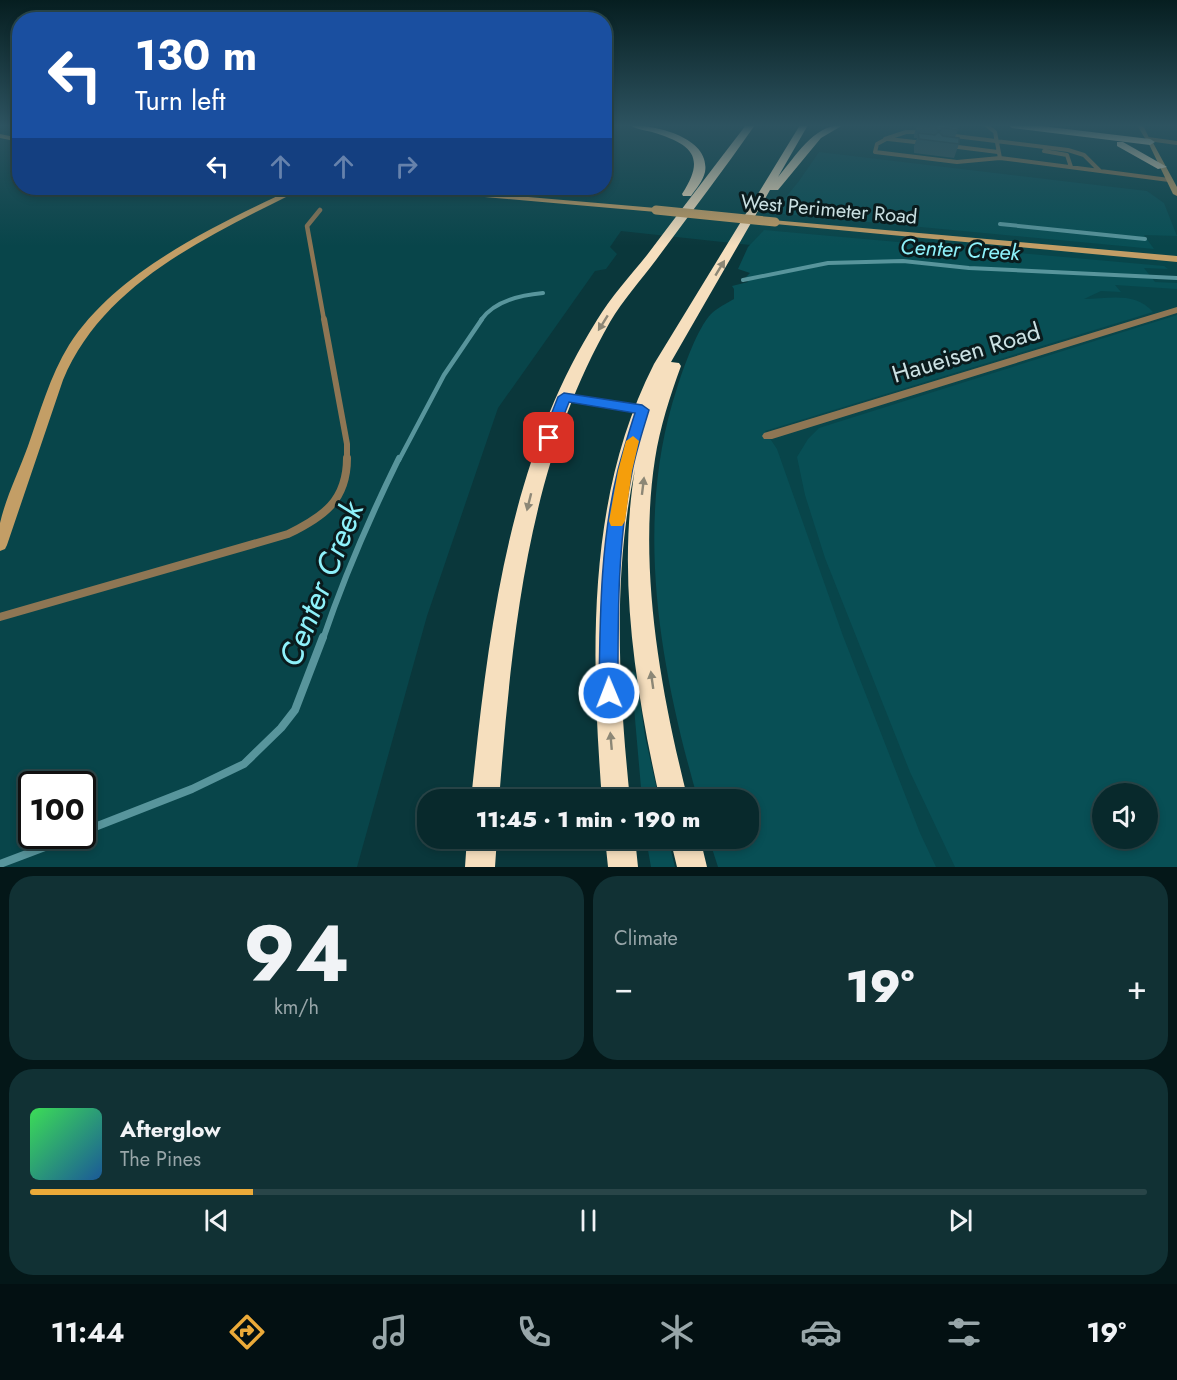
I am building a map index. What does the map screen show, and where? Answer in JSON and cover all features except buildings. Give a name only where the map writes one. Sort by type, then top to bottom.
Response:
[{"type":"highway","points":[[637,274],[668,220],[693,186],[700,165]]},
{"type":"highway","points":[[486,789],[502,627],[533,484],[564,397],[604,320],[720,165]]},
{"type":"highway","points":[[615,789],[609,712],[609,609],[618,511],[625,471],[642,410],[653,381],[780,165]]},
{"type":"highway","points":[[756,206],[795,165]]},
{"type":"highway","points":[[672,789],[652,683],[645,631],[641,506],[648,453],[660,398],[696,308]]},
{"type":"highway","points":[[491,789],[495,691]]},
{"type":"highway","points":[[480,867],[481,849]]},
{"type":"highway","points":[[490,849],[490,867]]},
{"type":"highway","points":[[621,849],[623,867]]},
{"type":"highway","points":[[688,849],[692,867]]},
{"type":"street","points":[[1162,167],[1177,194]]},
{"type":"street","points":[[0,545],[59,372],[81,335],[98,315],[154,268],[286,195]]},
{"type":"street","points":[[218,231],[291,195]]},
{"type":"street","name":"West Perimeter Road","points":[[486,195],[1177,259]]},
{"type":"street","points":[[1141,255],[1177,253]]},
{"type":"street","name":"Haueisen Road","points":[[768,435],[1177,310]]},
{"type":"lane","points":[[1059,165],[1169,180]]},
{"type":"lane","points":[[1093,165],[1100,171]]},
{"type":"lane","points":[[0,617],[288,534],[316,521],[336,502],[346,478],[347,444],[307,226],[320,210]]},
{"type":"lane","points":[[564,397],[642,410]]},
{"type":"shaded area","points":[[0,165],[12,165],[12,195],[612,195],[612,165],[1177,165],[1177,867],[855,867],[748,457],[823,253],[621,231],[610,247],[617,254],[606,269],[595,271],[498,408],[427,616],[357,867],[0,867]]},
{"type":"shaded area","points":[[810,165],[932,165],[1147,191],[1164,203],[1177,236],[1144,235],[1154,249],[773,213]]},
{"type":"shaded area","points":[[764,230],[1164,266],[1168,269],[1144,268],[1155,282],[1177,283],[1177,289],[1115,285],[1121,292],[1101,291],[1084,299],[1130,299],[1146,305],[1153,312],[765,431],[777,449],[843,636],[920,833],[936,867],[718,867],[712,849],[759,849],[759,789],[695,789],[672,698],[663,647],[654,542],[656,490],[664,439],[687,360],[706,320],[719,308],[734,299],[732,286],[748,282],[745,278],[750,273],[738,269],[748,247]]},
{"type":"shaded area","points":[[1177,315],[1177,867],[955,867],[910,772],[825,558],[805,495],[797,457],[808,439],[819,428]]},
{"type":"shaded area","points":[[633,671],[636,674],[645,736],[657,789],[641,789],[631,673]]},
{"type":"shaded area","points":[[648,849],[670,849],[675,867],[651,867]]},
{"type":"waterway","points":[[1000,224],[1145,239]]},
{"type":"waterway","name":"Center Creek","points":[[743,280],[828,263],[903,261],[969,268],[1177,278]]},
{"type":"waterway","name":"Center Creek","points":[[481,320],[493,308],[517,297],[543,293]]},
{"type":"waterway","name":"Center Creek","points":[[399,460],[444,375],[482,319]]},
{"type":"waterway","name":"Center Creek","points":[[323,639],[358,547],[399,458]]},
{"type":"waterway","name":"Center Creek","points":[[96,827],[192,789],[244,764],[281,728],[295,710],[323,637]]},
{"type":"waterway","name":"Center Creek","points":[[0,864],[40,849]]},
{"type":"slow traffic","points":[[617,521],[625,471],[633,441]]},
{"type":"route","points":[[549,438],[564,397],[642,410],[625,471],[618,511],[609,609],[609,693]]}]
